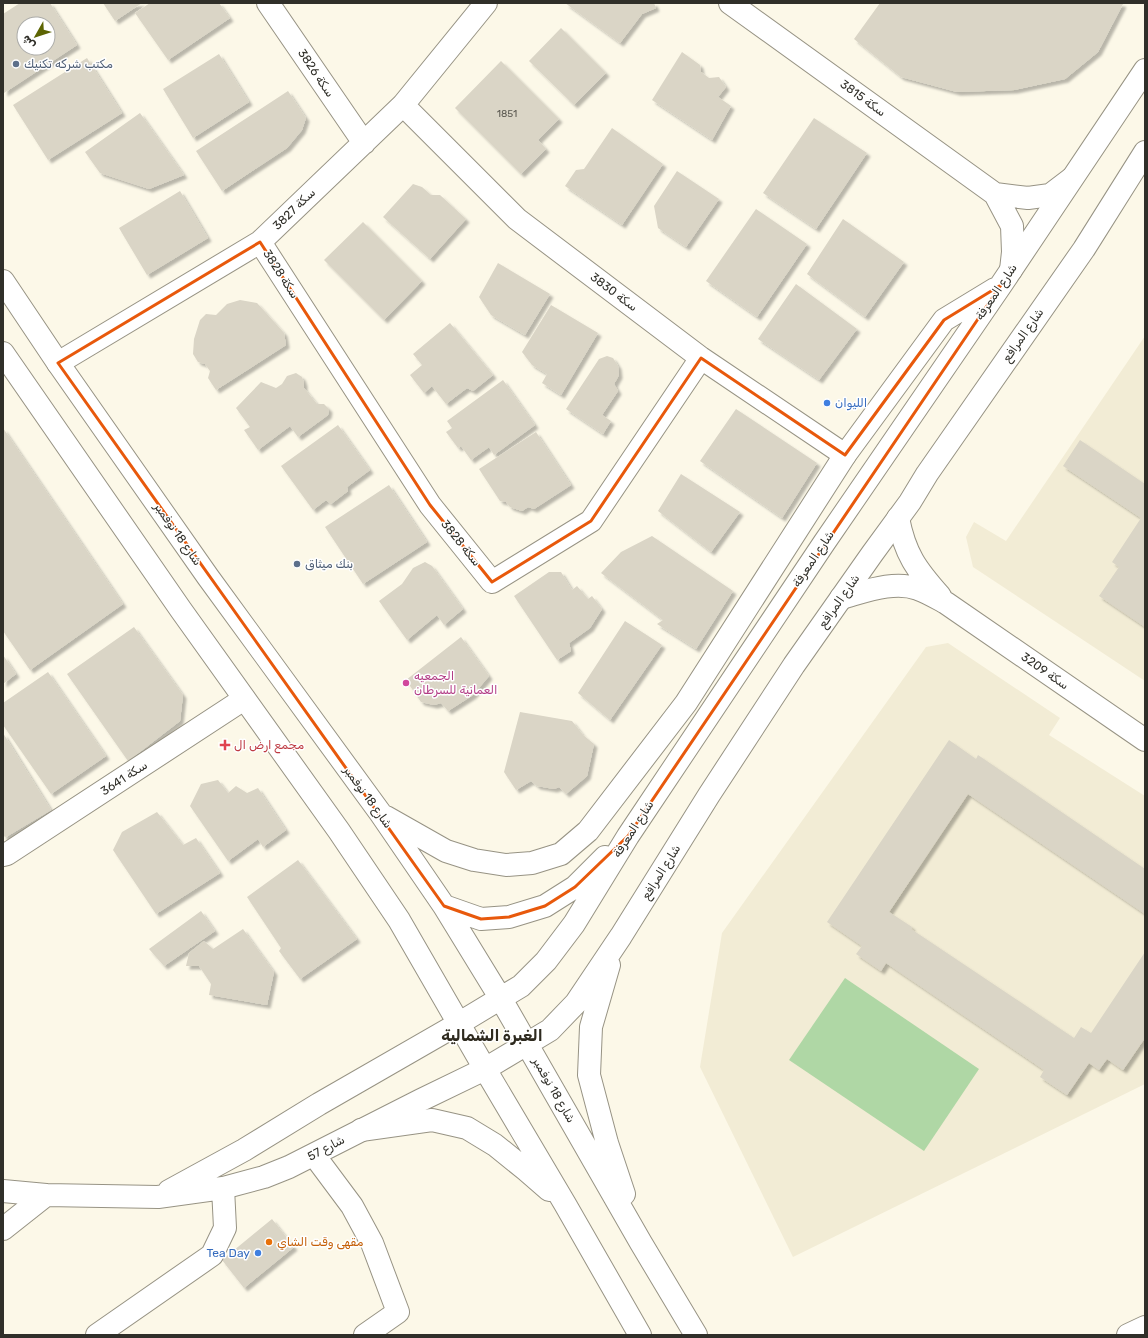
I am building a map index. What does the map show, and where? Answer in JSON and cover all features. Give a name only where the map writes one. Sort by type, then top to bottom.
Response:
[{"type":"main road","name":"سكة 3826","points":[[268,3],[364,143]]},
{"type":"main road","name":"سكة 3827","points":[[58,363],[260,242],[403,105],[486,3]]},
{"type":"main road","name":"سكة 3815","points":[[744,7],[996,194],[1012,226],[1014,252],[1006,277]]},
{"type":"main road","name":"شارع المعرفة","points":[[458,1024],[521,986],[546,961],[574,924],[628,836],[824,543],[1074,177],[1145,70]]},
{"type":"main road","name":"سكة 3830","points":[[403,105],[517,219],[701,358],[845,455]]},
{"type":"main road","name":"شارع المرافع","points":[[528,1045],[550,1030],[576,1003],[621,936],[709,795],[794,665],[910,502],[927,474],[1084,249],[1145,152]]},
{"type":"main road","name":"سكة 3815","points":[[996,194],[1028,198],[1050,195],[1074,177]]},
{"type":"main road","name":"سكة 3828","points":[[260,242],[430,505],[492,582],[591,521],[701,358]]},
{"type":"main road","points":[[381,814],[446,851],[474,860],[506,864],[532,863],[562,854],[588,831],[686,703],[845,455],[944,320],[1006,277]]},
{"type":"main road","name":"شارع 18 نوفمبر","points":[[3,281],[58,363],[208,577],[381,814],[444,906],[501,999],[641,1243],[696,1335]]},
{"type":"main road","points":[[3,353],[399,920],[458,1024],[565,1204],[640,1335]]},
{"type":"main road","name":"سكة 3209","points":[[898,518],[901,534],[909,555],[921,575],[946,602]]},
{"type":"main road","name":"سكة 3209","points":[[841,598],[868,590],[898,586],[917,588],[946,602],[1145,740]]},
{"type":"main road","name":"سكة 3641","points":[[3,855],[7,854],[244,699]]},
{"type":"main road","points":[[444,906],[481,919],[509,917],[545,906],[575,887],[628,836]]},
{"type":"main road","points":[[621,936],[608,968],[591,1027],[589,1075],[607,1143],[641,1243]]},
{"type":"main road","name":"شارع 57","points":[[158,1197],[244,1150],[319,1104],[458,1024]]},
{"type":"main road","points":[[485,1070],[528,1045]]},
{"type":"main road","name":"شارع 57","points":[[3,1190],[46,1195],[158,1197],[223,1188],[264,1177],[314,1155],[361,1130],[485,1070]]},
{"type":"main road","points":[[361,1130],[432,1120],[467,1128],[501,1150],[565,1204]]},
{"type":"main road","points":[[314,1155],[355,1212],[372,1243],[398,1312],[365,1335]]},
{"type":"main road","points":[[97,1335],[212,1255],[225,1228],[223,1188]]},
{"type":"main road","points":[[3,1229],[46,1195]]},
{"type":"main road","points":[[1128,1335],[1145,1327]]},
{"type":"highlighted area","points":[[260,242],[430,505],[492,582],[591,521],[701,358],[845,455],[944,320],[1001,285],[628,836],[575,887],[545,906],[509,917],[481,919],[444,906],[58,363]]},
{"type":"shaded area","points":[[1145,336],[1145,681],[973,567],[966,537],[974,522],[1006,541]]},
{"type":"shaded area","points":[[948,643],[1060,718],[1049,735],[1145,796],[1145,1084],[793,1257],[700,1067],[722,933],[926,647]]},
{"type":"green space","points":[[845,978],[979,1069],[924,1151],[789,1060]]},
{"type":"building","points":[[20,3],[50,3],[77,45],[4,93],[3,14]]},
{"type":"building","points":[[103,3],[142,3],[115,21]]},
{"type":"building","points":[[150,3],[219,3],[230,18],[168,60],[135,13]]},
{"type":"building","points":[[565,3],[654,3],[656,8],[642,14],[620,43]]},
{"type":"building","points":[[880,3],[1123,4],[1098,52],[1065,79],[1014,90],[957,92],[901,77],[854,39]]},
{"type":"building","points":[[561,28],[606,73],[574,105],[529,61]]},
{"type":"building","points":[[682,52],[700,65],[701,72],[709,78],[719,77],[726,87],[718,97],[731,106],[712,140],[652,100]]},
{"type":"building","points":[[219,54],[249,102],[193,138],[163,89]]},
{"type":"building","points":[[87,58],[122,113],[48,160],[13,105]]},
{"type":"building","points":[[501,61],[559,119],[538,140],[546,149],[521,174],[455,108]]},
{"type":"building","points":[[288,91],[306,118],[302,130],[287,148],[222,191],[196,151]]},
{"type":"building","points":[[140,113],[184,175],[149,189],[100,173],[85,152]]},
{"type":"building","points":[[814,118],[867,153],[816,229],[763,193]]},
{"type":"building","points":[[612,128],[663,164],[622,225],[565,186],[576,170],[584,169]]},
{"type":"building","points":[[677,171],[719,199],[686,247],[658,228],[654,206]]},
{"type":"building","points":[[413,184],[422,187],[431,195],[440,195],[466,219],[430,259],[383,217]]},
{"type":"building","points":[[180,191],[208,238],[147,275],[119,228]]},
{"type":"building","points":[[756,209],[807,244],[757,317],[706,281]]},
{"type":"building","points":[[843,219],[904,262],[865,317],[807,274]]},
{"type":"building","points":[[363,222],[422,281],[384,320],[324,260]]},
{"type":"building","points":[[498,263],[550,294],[525,335],[491,315],[479,297]]},
{"type":"building","points":[[796,284],[857,329],[819,380],[758,339]]},
{"type":"building","points":[[240,300],[257,303],[284,333],[286,345],[216,390],[208,378],[210,371],[205,364],[198,362],[193,354],[194,339],[200,320],[206,314],[216,315],[227,304]]},
{"type":"building","points":[[551,305],[598,333],[561,395],[542,383],[547,374],[532,365],[522,352]]},
{"type":"building","points":[[450,323],[493,375],[473,391],[467,388],[446,404],[432,386],[424,393],[410,375],[422,365],[413,354]]},
{"type":"building","points":[[607,356],[613,358],[618,366],[619,375],[614,384],[618,391],[602,415],[611,421],[603,434],[566,409],[599,359]]},
{"type":"building","points":[[296,373],[302,377],[304,388],[317,404],[324,404],[329,409],[328,415],[298,437],[290,426],[258,450],[244,430],[250,427],[236,408],[261,382],[276,388],[282,384],[287,376]]},
{"type":"building","points":[[503,380],[535,425],[494,455],[489,447],[471,460],[461,446],[458,448],[446,432],[452,428],[447,421]]},
{"type":"building","points":[[736,409],[817,463],[782,518],[700,461]]},
{"type":"building","points":[[338,425],[370,470],[347,487],[348,491],[331,504],[326,500],[313,510],[281,466]]},
{"type":"building","points":[[3,428],[123,604],[30,670],[3,631]]},
{"type":"building","points":[[536,432],[571,485],[534,509],[528,507],[522,511],[510,507],[506,502],[500,501],[479,469]]},
{"type":"building","points":[[1080,440],[1145,484],[1145,627],[1099,596],[1119,567],[1112,562],[1141,518],[1063,466]]},
{"type":"building","points":[[681,474],[740,512],[711,552],[658,511]]},
{"type":"building","points":[[389,485],[427,542],[363,584],[325,527]]},
{"type":"building","points":[[652,536],[733,591],[696,649],[657,624],[663,620],[601,573],[621,552]]},
{"type":"building","points":[[425,562],[432,566],[463,609],[444,625],[437,615],[407,640],[379,601],[402,584],[413,568]]},
{"type":"building","points":[[549,572],[561,572],[572,590],[577,586],[588,599],[592,596],[602,609],[590,628],[569,643],[571,651],[557,660],[514,596]]},
{"type":"building","points":[[625,621],[662,645],[610,720],[578,693]]},
{"type":"building","points":[[134,627],[183,695],[180,721],[128,761],[67,674]]},
{"type":"building","points":[[461,637],[489,676],[473,695],[448,711],[441,703],[434,705],[421,702],[406,680]]},
{"type":"building","points":[[3,655],[16,674],[3,684]]},
{"type":"building","points":[[48,672],[106,756],[51,794],[3,725],[3,703]]},
{"type":"building","points":[[520,712],[572,721],[583,735],[594,744],[587,776],[566,794],[559,787],[554,789],[537,786],[531,781],[516,790],[504,772]]},
{"type":"building","points":[[3,733],[51,810],[6,837],[3,836]]},
{"type":"building","points":[[949,740],[976,759],[978,755],[1145,869],[1145,914],[968,794],[889,912],[912,927],[911,929],[1074,1038],[1081,1027],[1091,1033],[1145,952],[1145,1038],[1123,1070],[1107,1059],[1099,1070],[1089,1063],[1067,1095],[1040,1077],[1044,1070],[886,963],[881,971],[856,954],[862,946],[827,922]]},
{"type":"building","points":[[218,780],[228,793],[236,786],[247,793],[258,788],[286,830],[263,847],[258,839],[228,861],[190,806],[201,784]]},
{"type":"building","points":[[157,812],[183,845],[196,838],[220,873],[156,914],[113,850],[122,832]]},
{"type":"building","points":[[298,860],[357,939],[300,979],[279,951],[281,948],[247,897]]},
{"type":"building","points":[[201,911],[215,931],[164,966],[149,949]]},
{"type":"building","points":[[243,929],[274,972],[267,1005],[209,995],[211,984],[199,966],[186,966],[189,953],[204,941],[213,949]]},
{"type":"building","name":"Tea Day","points":[[272,1219],[294,1247],[244,1288],[222,1260]]},
{"type":"place","name":"مكتب شركه تكنيك","points":[[16,64]]},
{"type":"place","name":"الليوان","points":[[827,403]]},
{"type":"place","name":"بنك ميثاق","points":[[297,564]]},
{"type":"place","name":"الجمعيه العمانية للسرطان","points":[[406,683]]},
{"type":"place","name":"مجمع ارض ال","points":[[225,745]]},
{"type":"place","name":"مقهى وقت الشاي","points":[[269,1242]]},
{"type":"place","name":"Tea Day","points":[[258,1253]]},
{"type":"district","name":"الغبرة الشمالية","points":[[492,1035]]}]
